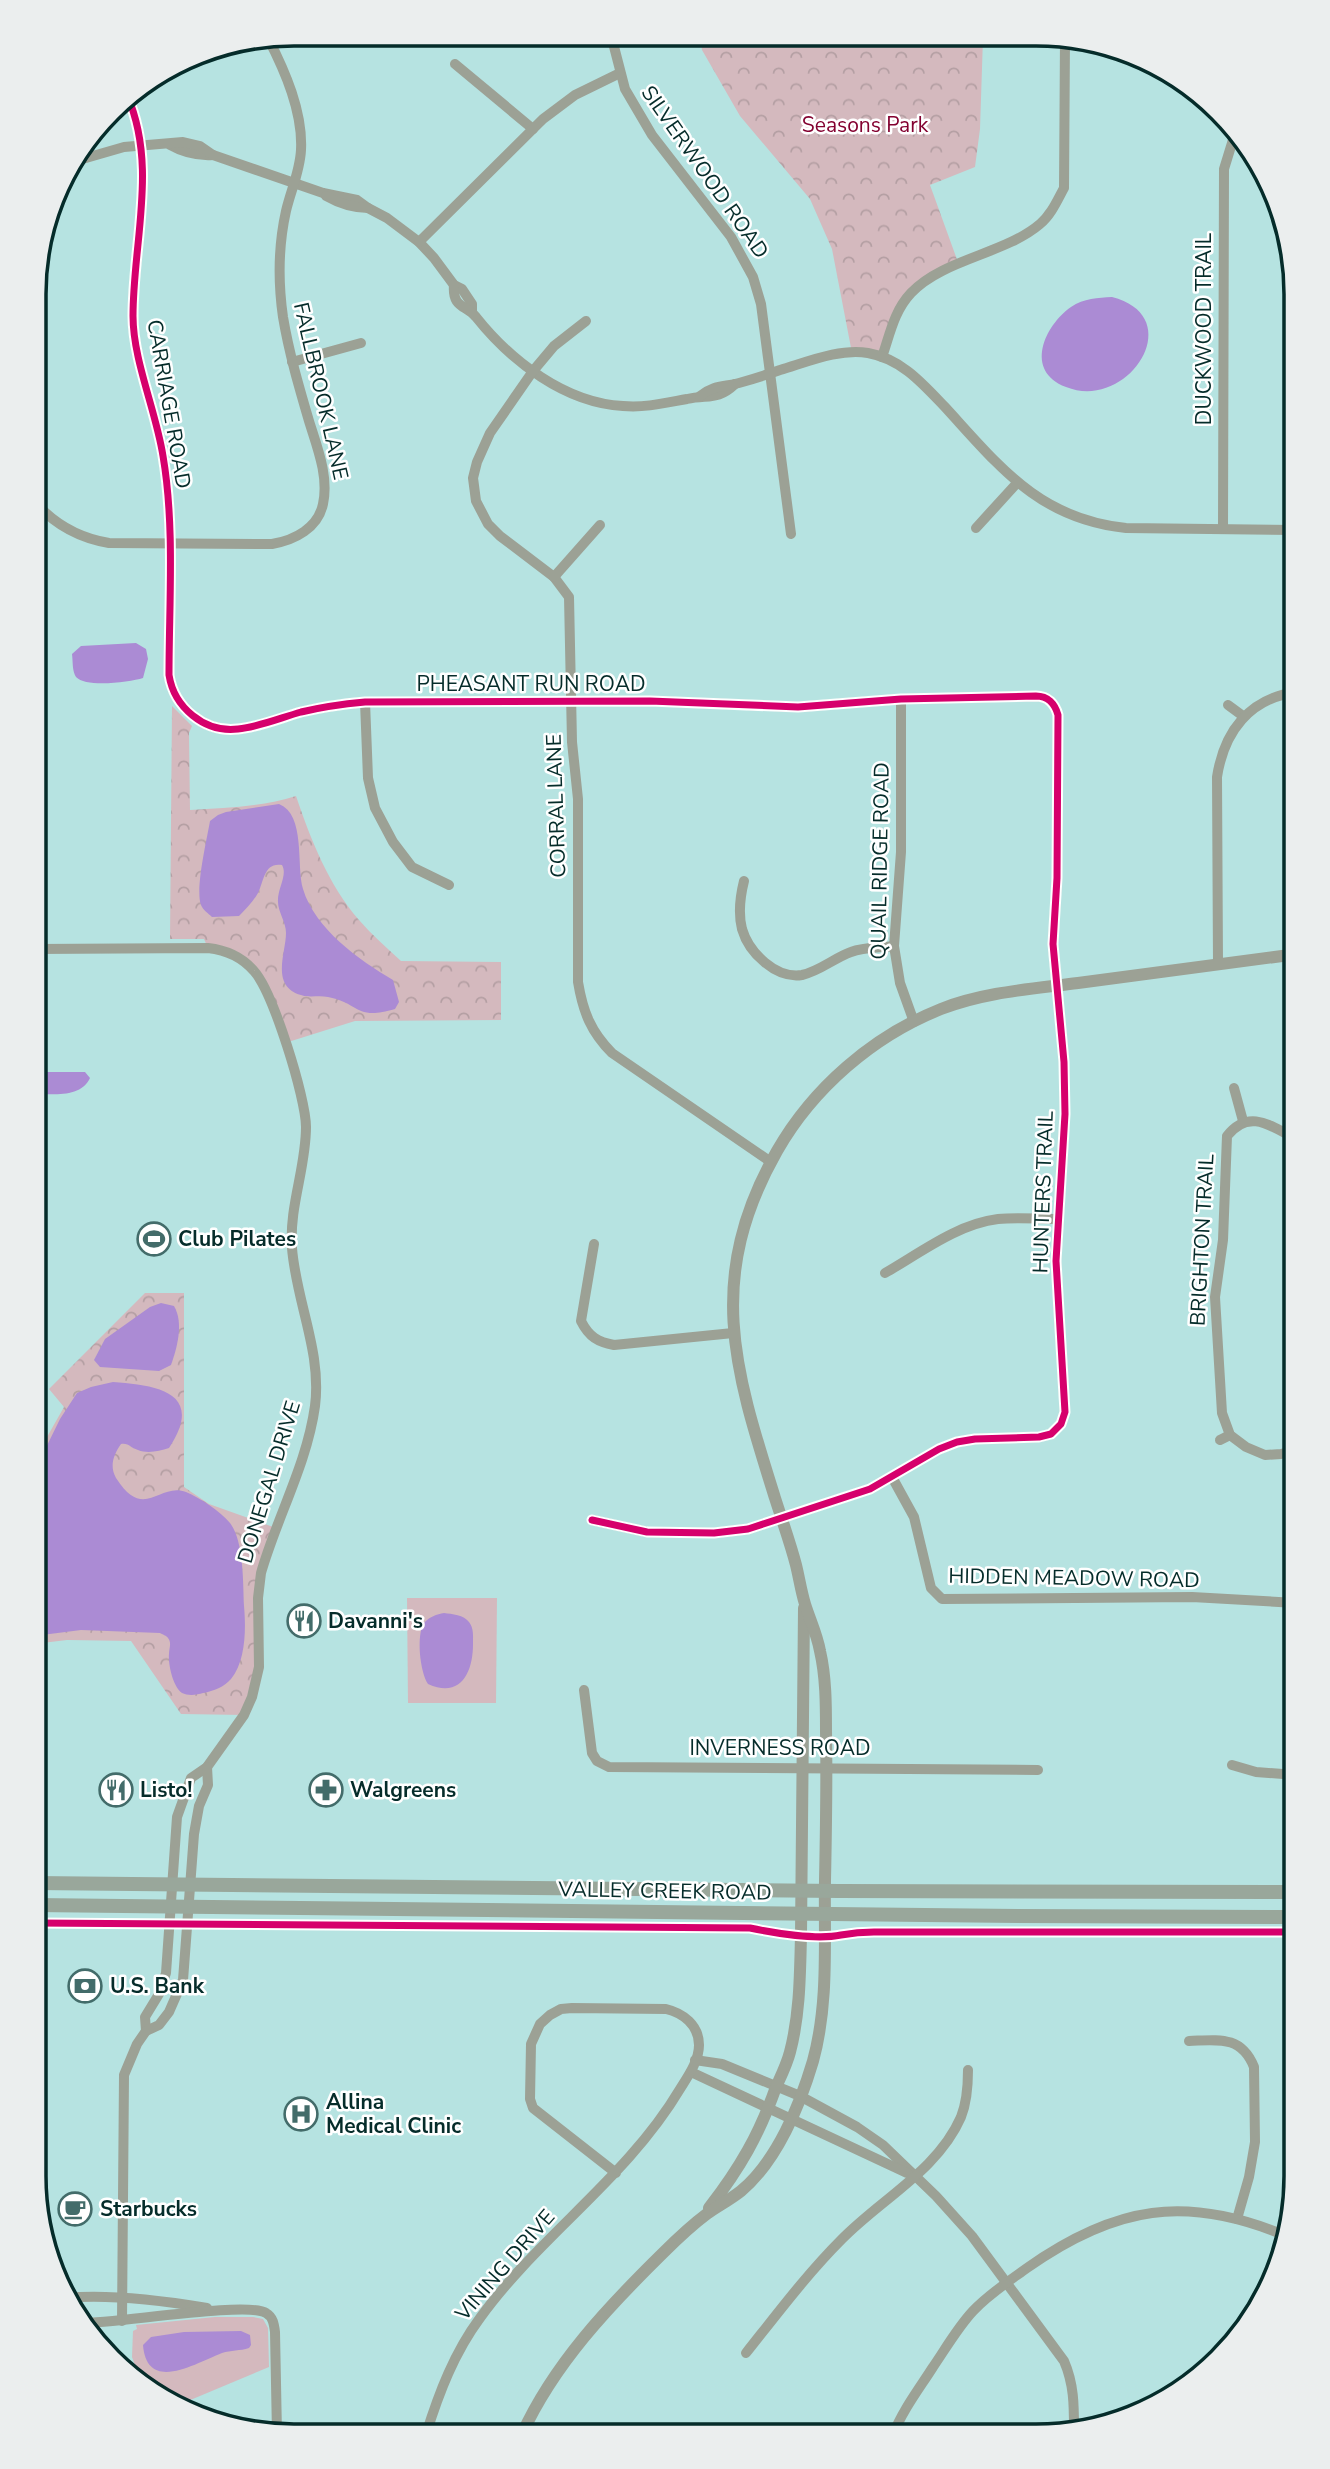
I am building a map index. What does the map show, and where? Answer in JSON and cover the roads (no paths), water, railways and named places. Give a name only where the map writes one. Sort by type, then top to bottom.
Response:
[{"type":"main road","name":"VALLEY CREEK ROAD","points":[[46,1883],[801,1891],[1284,1892]]},
{"type":"main road","name":"VALLEY CREEK ROAD","points":[[46,1905],[1284,1917]]},
{"type":"street","name":"SILVERWOOD ROAD","points":[[614,46],[625,89],[652,135],[732,237],[753,276],[761,304],[791,534]]},
{"type":"street","name":"FALLBROOK LANE","points":[[46,515],[66,530],[90,540],[169,544],[283,542],[297,537],[318,517],[323,505],[324,478],[292,362],[283,319],[279,270],[281,240],[299,171],[301,147],[289,83],[272,47]]},
{"type":"street","points":[[883,357],[892,322],[911,292],[929,279],[1019,237],[1039,224],[1053,208],[1064,188],[1065,47]]},
{"type":"street","points":[[455,64],[533,129]]},
{"type":"street","points":[[419,242],[533,129],[575,95],[620,73]]},
{"type":"street","name":"CARRIAGE ROAD","points":[[131,106],[141,145],[144,203],[133,317],[135,341],[163,458],[169,544]]},
{"type":"street","name":"DUCKWOOD TRAIL","points":[[1223,529],[1224,169],[1232,141]]},
{"type":"street","points":[[86,158],[124,147],[170,145],[180,151],[200,156],[213,155],[323,193],[346,205],[368,208],[403,228],[419,242],[454,285],[453,294],[463,309],[472,312],[502,346],[559,388],[603,404],[643,407],[700,396],[715,387],[735,384],[845,353],[866,353],[902,365],[1017,483],[1059,510],[1104,526],[1284,530]]},
{"type":"street","name":"CORRAL LANE","points":[[586,321],[554,346],[533,371],[490,433],[477,461],[473,478],[476,501],[488,523],[500,536],[554,577],[569,597],[571,702],[578,799],[578,982],[582,1003],[589,1025],[612,1054],[771,1162]]},
{"type":"street","points":[[292,362],[361,343]]},
{"type":"street","points":[[976,528],[1017,483]]},
{"type":"street","points":[[554,577],[600,525]]},
{"type":"street","name":"PHEASANT RUN ROAD","points":[[169,544],[169,675],[172,691],[191,716],[218,728],[234,730],[322,707],[365,702],[650,701],[798,707],[901,699],[1042,696],[1053,703]]},
{"type":"street","points":[[1218,964],[1217,777],[1223,751],[1243,716],[1272,699],[1284,696]]},
{"type":"street","name":"QUAIL RIDGE ROAD","points":[[901,699],[901,852],[894,946],[900,983],[914,1022]]},
{"type":"street","points":[[365,702],[368,778],[375,808],[393,842],[412,867],[449,885]]},
{"type":"street","name":"HUNTERS TRAIL","points":[[592,1520],[647,1532],[714,1533],[748,1529],[851,1497],[957,1442],[991,1437],[1038,1437],[1051,1434],[1061,1424],[1065,1412],[1056,1274],[1065,1114],[1064,1062],[1053,944],[1057,878],[1058,715],[1053,703]]},
{"type":"street","points":[[1228,705],[1243,716]]},
{"type":"street","points":[[744,881],[740,904],[743,929],[750,946],[775,970],[801,975],[815,971],[854,951],[894,946]]},
{"type":"street","name":"DONEGAL DRIVE","points":[[46,949],[208,948],[237,957],[256,973],[262,982],[302,1095],[306,1118],[306,1139],[292,1214],[292,1244],[312,1345],[316,1382],[315,1406],[299,1465],[261,1573],[258,1598],[260,1667],[255,1689],[244,1715],[207,1767],[191,1778],[181,1800],[175,1833],[166,1973],[159,1994],[145,2017],[146,2031],[159,2025],[179,1992],[185,1969],[194,1834],[200,1805],[208,1785],[207,1767]]},
{"type":"street","points":[[527,2424],[569,2356],[662,2253],[702,2217],[741,2191],[759,2172],[790,2118],[813,2058],[824,1987],[827,1768],[822,1658],[815,1628],[804,1602],[795,1560],[741,1388],[733,1333],[739,1245],[753,1197],[771,1162],[788,1132],[831,1080],[862,1055],[914,1022],[939,1010],[997,994],[1284,956]]},
{"type":"street","points":[[1234,1088],[1243,1121],[1255,1120],[1284,1132]]},
{"type":"street","name":"BRIGHTON TRAIL","points":[[1243,1121],[1234,1127],[1225,1143],[1223,1240],[1215,1297],[1225,1438],[1265,1455],[1284,1453]]},
{"type":"street","points":[[885,1273],[978,1223],[1000,1219],[1058,1219]]},
{"type":"street","points":[[594,1244],[581,1321],[593,1338],[601,1343],[614,1345],[733,1333]]},
{"type":"street","name":"HIDDEN MEADOW ROAD","points":[[891,1477],[914,1517],[931,1588],[942,1599],[1171,1597],[1284,1602]]},
{"type":"street","points":[[702,2217],[747,2153],[769,2109],[790,2053],[796,2019],[800,1986],[804,1602]]},
{"type":"street","name":"INVERNESS ROAD","points":[[584,1690],[592,1753],[597,1761],[609,1767],[1038,1770]]},
{"type":"street","points":[[1232,1765],[1256,1772],[1284,1774]]},
{"type":"street","name":"VINING DRIVE","points":[[430,2424],[449,2370],[481,2317],[523,2269],[616,2173],[651,2134],[691,2072],[695,2060],[699,2047],[698,2036],[692,2025],[686,2017],[666,2009],[561,2009],[540,2024],[531,2044],[530,2099],[533,2108],[616,2173]]},
{"type":"street","points":[[122,2321],[123,2087],[126,2066],[146,2031]]},
{"type":"street","points":[[1189,2041],[1231,2042],[1250,2057],[1254,2067],[1255,2142],[1249,2177],[1237,2219]]},
{"type":"street","points":[[695,2060],[722,2064],[800,2096],[857,2127],[883,2145],[956,2217],[1064,2361],[1074,2395],[1074,2420]]},
{"type":"street","points":[[746,2353],[828,2254],[914,2176],[951,2134],[961,2116],[967,2094],[968,2070]]},
{"type":"street","points":[[691,2072],[914,2176]]},
{"type":"street","points":[[899,2424],[909,2404],[974,2309],[1060,2245],[1105,2223],[1175,2211],[1196,2211],[1237,2219],[1278,2233]]},
{"type":"street","points":[[78,2298],[173,2303],[218,2310]]},
{"type":"street","points":[[94,2322],[218,2310],[259,2310],[267,2313],[273,2321],[275,2332],[276,2423]]},
{"type":"place","name":"Club Pilates","points":[[154,1239]]},
{"type":"place","name":"Davanni's","points":[[304,1621]]},
{"type":"place","name":"Listo!","points":[[116,1790]]},
{"type":"place","name":"Walgreens","points":[[326,1790]]},
{"type":"place","name":"U.S. Bank","points":[[85,1986]]},
{"type":"place","name":"Allina Medical Clinic","points":[[301,2114]]},
{"type":"place","name":"Starbucks","points":[[75,2209]]},
{"type":"park label","name":"Seasons Park","points":[[865,125]]}]
